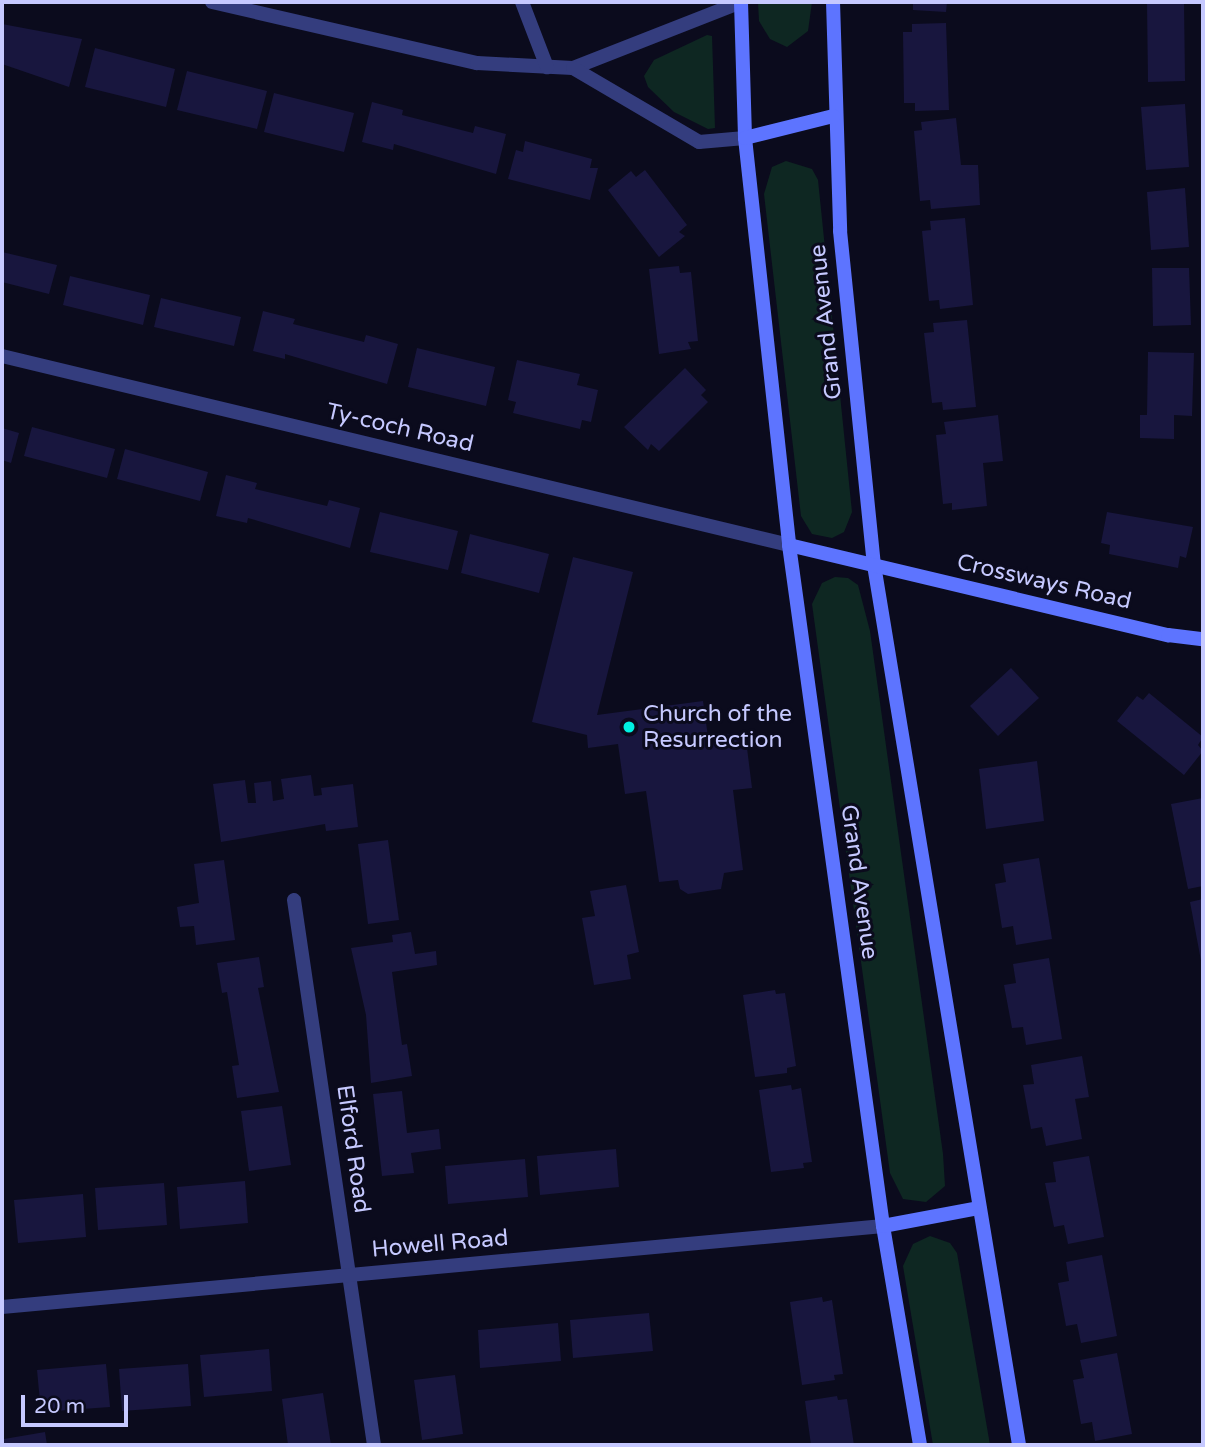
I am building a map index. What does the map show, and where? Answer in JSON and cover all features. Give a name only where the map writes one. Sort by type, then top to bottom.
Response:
[{"type":"street","points":[[212,2],[477,62],[573,68],[741,2]]},
{"type":"street","points":[[522,2],[547,67]]},
{"type":"street","name":"Grand Avenue","points":[[741,2],[745,138],[789,545],[883,1226],[920,1445]]},
{"type":"street","name":"Grand Avenue","points":[[833,2],[833,116],[840,231],[874,565],[1018,1445]]},
{"type":"street","points":[[573,68],[699,142],[745,138],[833,116]]},
{"type":"street","name":"Ty-coch Road","points":[[2,356],[789,545]]},
{"type":"street","points":[[789,545],[874,565]]},
{"type":"street","name":"Crossways Road","points":[[874,565],[1168,635],[1203,639]]},
{"type":"street","name":"Elford Road","points":[[294,900],[374,1445]]},
{"type":"street","points":[[883,1226],[979,1208]]},
{"type":"street","name":"Howell Road","points":[[2,1307],[883,1226]]},
{"type":"green space","points":[[758,2],[812,2],[808,31],[787,47],[770,39],[759,21]]},
{"type":"green space","points":[[707,35],[712,36],[715,128],[708,129],[674,112],[648,87],[644,76],[654,60]]},
{"type":"green space","points":[[786,161],[812,169],[818,180],[852,512],[844,532],[832,538],[812,534],[801,516],[764,194],[772,167]]},
{"type":"green space","points":[[835,577],[848,578],[858,585],[870,631],[943,1154],[945,1186],[926,1202],[903,1199],[890,1173],[812,604],[822,583]]},
{"type":"green space","points":[[930,1236],[950,1243],[957,1253],[990,1445],[933,1445],[903,1266],[913,1244]]},
{"type":"building","points":[[913,2],[947,2],[946,12],[913,10]]},
{"type":"building","points":[[1147,2],[1184,2],[1185,81],[1148,82]]},
{"type":"building","points":[[946,23],[949,110],[915,111],[915,103],[904,103],[903,32],[912,32],[912,24]]},
{"type":"building","points":[[2,24],[82,39],[69,87],[2,64]]},
{"type":"building","points":[[95,48],[175,69],[166,107],[85,87]]},
{"type":"building","points":[[187,71],[267,91],[257,129],[177,110]]},
{"type":"building","points":[[274,93],[354,113],[344,152],[264,132]]},
{"type":"building","points":[[372,102],[403,110],[402,115],[473,133],[475,126],[506,134],[496,174],[394,144],[393,150],[362,142]]},
{"type":"building","points":[[1185,104],[1189,167],[1146,170],[1141,107]]},
{"type":"building","points":[[956,118],[961,165],[978,165],[980,205],[931,209],[930,200],[920,201],[914,131],[922,130],[921,122]]},
{"type":"building","points":[[525,141],[592,159],[590,168],[598,168],[590,200],[508,179],[516,150],[523,152]]},
{"type":"building","points":[[645,170],[687,225],[679,232],[685,236],[659,257],[608,190],[631,171],[636,177]]},
{"type":"building","points":[[1185,188],[1189,247],[1151,250],[1147,192]]},
{"type":"building","points":[[965,218],[973,305],[940,309],[939,300],[929,301],[922,231],[931,230],[930,221]]},
{"type":"building","points":[[2,252],[57,265],[49,294],[2,282]]},
{"type":"building","points":[[679,266],[680,273],[691,272],[698,341],[688,342],[691,349],[659,354],[649,269]]},
{"type":"building","points":[[1152,268],[1189,268],[1191,325],[1153,326]]},
{"type":"building","points":[[70,276],[150,295],[143,325],[63,305]]},
{"type":"building","points":[[161,298],[241,317],[234,346],[154,327]]},
{"type":"building","points":[[263,311],[295,319],[293,324],[364,342],[366,335],[398,344],[387,384],[285,354],[285,359],[253,351]]},
{"type":"building","points":[[967,320],[976,407],[943,410],[942,402],[932,403],[924,333],[934,332],[933,323]]},
{"type":"building","points":[[417,348],[495,367],[486,406],[408,387]]},
{"type":"building","points":[[1148,352],[1194,353],[1192,416],[1174,415],[1174,439],[1140,438],[1140,415],[1147,415]]},
{"type":"building","points":[[517,360],[580,374],[577,385],[598,390],[591,422],[582,420],[580,429],[513,413],[516,402],[508,400]]},
{"type":"building","points":[[685,368],[706,390],[701,395],[708,402],[659,451],[651,444],[648,450],[624,427]]},
{"type":"building","points":[[998,415],[1003,461],[983,463],[987,506],[952,510],[952,503],[943,504],[936,435],[946,434],[944,422]]},
{"type":"building","points":[[32,427],[115,449],[107,478],[24,456]]},
{"type":"building","points":[[2,428],[19,433],[11,463],[2,460]]},
{"type":"building","points":[[125,449],[208,472],[200,501],[117,479]]},
{"type":"building","points":[[226,475],[257,483],[255,489],[327,506],[329,500],[360,508],[350,548],[248,518],[247,523],[216,516]]},
{"type":"building","points":[[380,512],[458,531],[448,570],[370,552]]},
{"type":"building","points":[[1107,512],[1193,527],[1186,558],[1180,556],[1178,568],[1109,554],[1110,545],[1101,543]]},
{"type":"building","points":[[470,534],[549,554],[539,593],[461,573]]},
{"type":"building","name":"Church of the Resurrection","points":[[573,557],[633,572],[597,715],[703,701],[708,737],[745,732],[752,788],[733,790],[743,870],[724,873],[721,889],[688,894],[680,889],[678,880],[659,882],[646,791],[625,794],[618,744],[588,748],[587,735],[532,722]]},
{"type":"building","points":[[1011,668],[1039,698],[998,736],[970,706]]},
{"type":"building","points":[[1149,693],[1203,737],[1198,745],[1203,751],[1184,775],[1117,721],[1137,696],[1143,700]]},
{"type":"building","points":[[1037,761],[1044,821],[986,829],[979,769]]},
{"type":"building","points":[[311,775],[314,796],[322,795],[321,788],[353,784],[358,827],[326,831],[325,824],[221,842],[213,784],[245,780],[248,803],[256,803],[254,783],[271,781],[273,801],[284,799],[281,779]]},
{"type":"building","points":[[1203,798],[1203,886],[1188,889],[1171,804]]},
{"type":"building","points":[[388,840],[399,920],[368,924],[358,844]]},
{"type":"building","points":[[1039,858],[1052,939],[1016,945],[1013,926],[1002,928],[995,884],[1006,882],[1003,864]]},
{"type":"building","points":[[224,860],[235,940],[196,945],[194,926],[180,927],[177,907],[199,903],[194,864]]},
{"type":"building","points":[[626,885],[639,952],[627,955],[631,979],[594,985],[582,918],[595,916],[590,891]]},
{"type":"building","points":[[1203,899],[1203,966],[1202,966],[1190,902]]},
{"type":"building","points":[[411,932],[415,954],[436,951],[437,965],[392,972],[402,1045],[407,1044],[412,1076],[371,1083],[366,1015],[351,948],[393,942],[392,935]]},
{"type":"building","points":[[259,957],[264,987],[258,988],[279,1092],[237,1098],[232,1066],[239,1065],[227,992],[222,993],[217,963]]},
{"type":"building","points":[[1049,958],[1062,1039],[1026,1045],[1023,1027],[1012,1028],[1004,985],[1016,983],[1013,964]]},
{"type":"building","points":[[775,990],[776,994],[785,993],[796,1066],[787,1068],[787,1073],[755,1077],[743,995]]},
{"type":"building","points":[[1082,1056],[1089,1097],[1075,1099],[1082,1139],[1046,1146],[1042,1127],[1031,1129],[1023,1085],[1034,1084],[1031,1065]]},
{"type":"building","points":[[791,1085],[792,1090],[801,1088],[812,1162],[803,1163],[804,1168],[771,1172],[759,1090]]},
{"type":"building","points":[[402,1091],[407,1133],[439,1129],[441,1149],[411,1153],[414,1173],[382,1176],[373,1094]]},
{"type":"building","points":[[282,1106],[291,1165],[249,1171],[241,1111]]},
{"type":"building","points":[[616,1149],[619,1187],[540,1195],[537,1156]]},
{"type":"building","points":[[1089,1156],[1104,1237],[1068,1244],[1064,1225],[1054,1227],[1045,1183],[1056,1182],[1053,1162]]},
{"type":"building","points":[[525,1159],[528,1197],[448,1204],[445,1166]]},
{"type":"building","points":[[245,1181],[248,1223],[180,1229],[177,1187]]},
{"type":"building","points":[[164,1183],[167,1225],[98,1230],[95,1188]]},
{"type":"building","points":[[83,1194],[86,1237],[18,1243],[14,1200]]},
{"type":"building","points":[[1102,1255],[1117,1336],[1081,1343],[1077,1324],[1066,1326],[1058,1283],[1069,1281],[1066,1262]]},
{"type":"building","points":[[822,1297],[823,1302],[832,1300],[843,1374],[834,1375],[835,1380],[802,1385],[790,1302]]},
{"type":"building","points":[[649,1313],[653,1351],[573,1358],[570,1320]]},
{"type":"building","points":[[558,1323],[561,1361],[480,1368],[478,1330]]},
{"type":"building","points":[[269,1349],[272,1391],[204,1397],[200,1355]]},
{"type":"building","points":[[1117,1353],[1132,1434],[1095,1441],[1092,1422],[1081,1424],[1073,1380],[1084,1378],[1080,1360]]},
{"type":"building","points":[[106,1364],[110,1407],[41,1412],[37,1370]]},
{"type":"building","points":[[188,1364],[191,1406],[122,1411],[119,1369]]},
{"type":"building","points":[[455,1375],[463,1434],[422,1440],[414,1380]]},
{"type":"building","points":[[323,1393],[331,1445],[288,1445],[282,1399]]},
{"type":"building","points":[[837,1396],[838,1400],[847,1399],[854,1445],[811,1445],[805,1401]]},
{"type":"building","points":[[45,1432],[47,1445],[4,1445],[4,1439]]},
{"type":"place","name":"Church of the Resurrection","points":[[629,727]]}]
